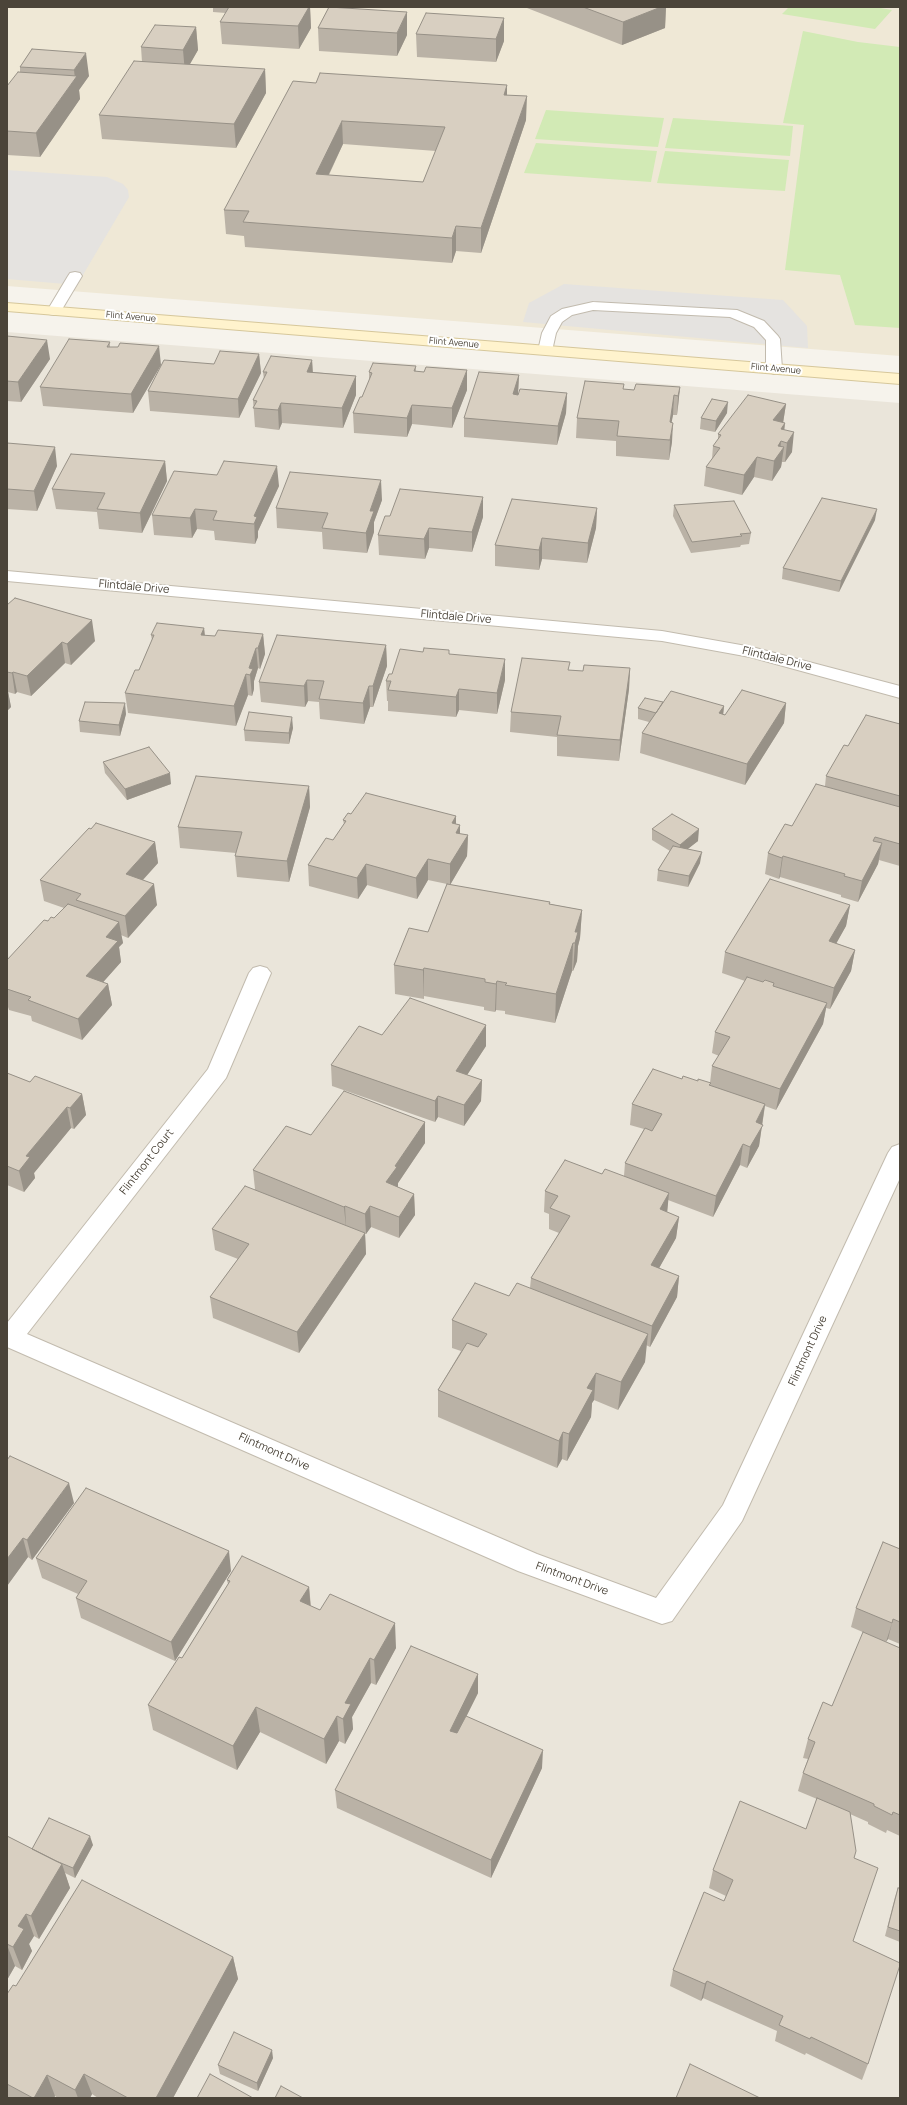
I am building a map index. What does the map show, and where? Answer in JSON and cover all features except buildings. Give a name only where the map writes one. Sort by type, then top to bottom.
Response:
[{"type":"street","points":[[54,311],[76,276]]},
{"type":"street","points":[[545,350],[549,333],[556,319],[567,312],[594,306],[732,313],[759,324],[774,339],[774,369]]},
{"type":"street","name":"Flint Avenue","points":[[7,307],[900,379]]},
{"type":"street","name":"Flintdale Drive","points":[[7,576],[662,636],[752,652],[900,692]]},
{"type":"street","name":"Flintmont Court","points":[[9,1337],[218,1072],[260,973]]},
{"type":"street","name":"Flintmont Drive","points":[[9,1337],[528,1563],[662,1612],[733,1513],[900,1153]]},
{"type":"shaded area","points":[[7,7],[900,7],[900,356],[7,286]]},
{"type":"shaded area","points":[[7,170],[107,177],[123,184],[128,190],[129,197],[77,285],[7,279]]},
{"type":"shaded area","points":[[564,284],[783,300],[807,326],[808,348],[523,322],[529,303]]},
{"type":"shaded area","points":[[7,332],[900,403],[900,2098],[7,2098]]},
{"type":"green space","points":[[789,7],[875,7],[892,10],[875,29],[782,14]]},
{"type":"green space","points":[[803,31],[858,42],[900,47],[900,328],[855,325],[840,275],[785,270],[804,125],[783,123]]},
{"type":"green space","points":[[546,110],[664,118],[658,147],[535,139]]},
{"type":"green space","points":[[673,118],[793,126],[790,156],[665,148]]},
{"type":"green space","points":[[536,143],[657,151],[651,182],[524,173]]},
{"type":"green space","points":[[665,151],[789,160],[785,191],[657,183]]}]
